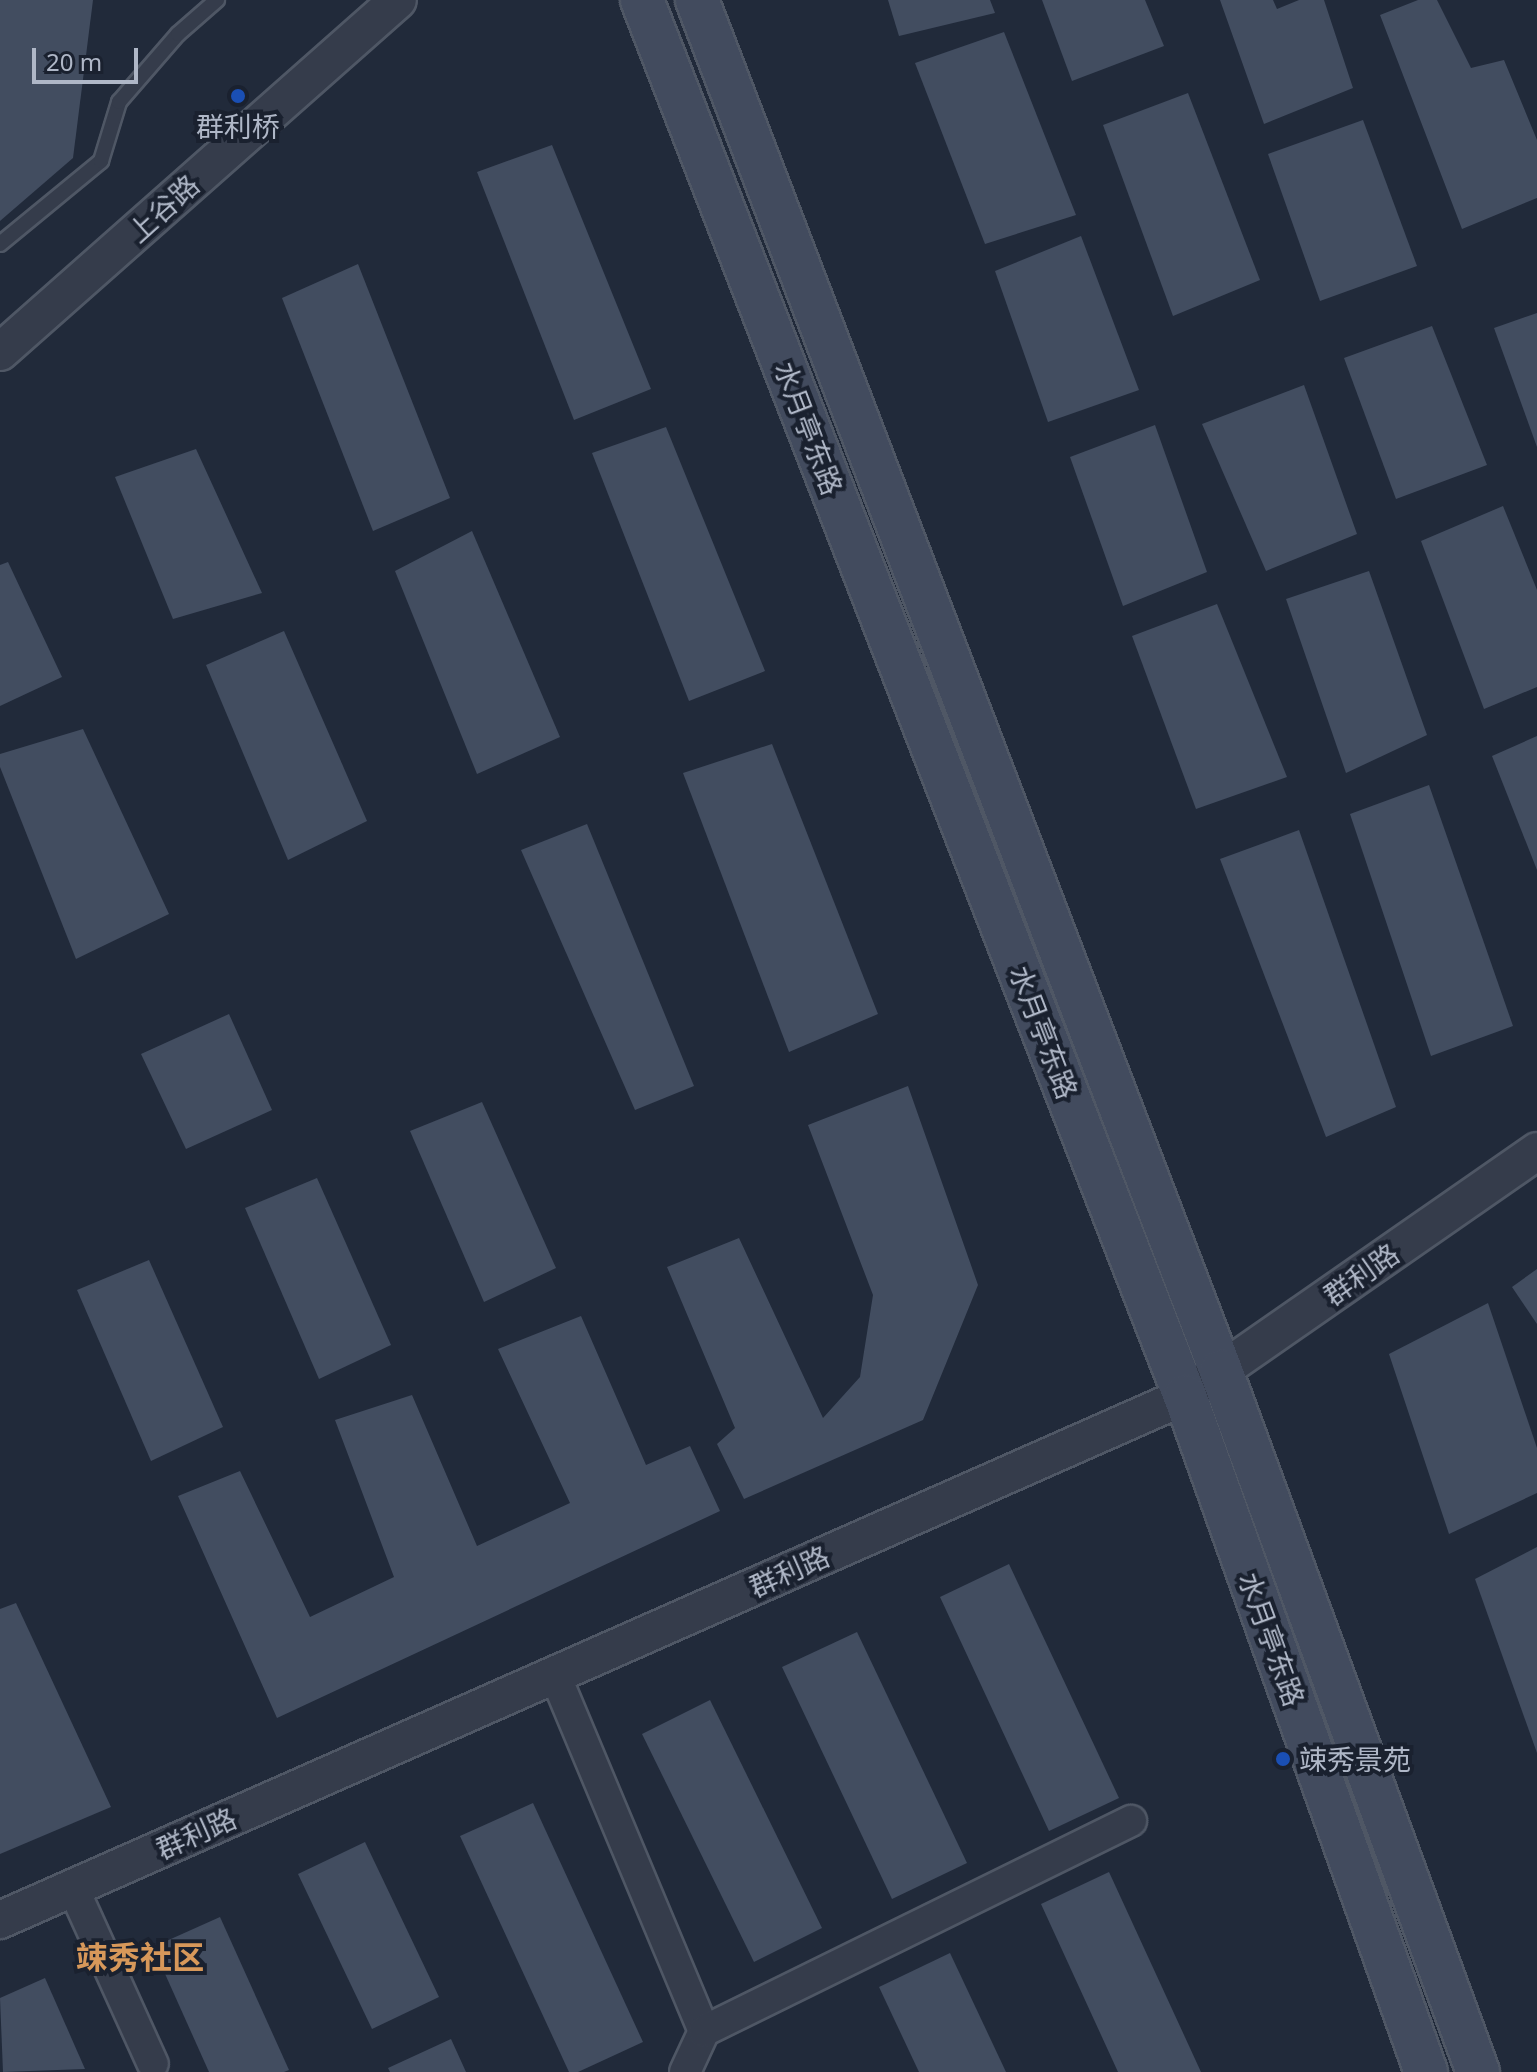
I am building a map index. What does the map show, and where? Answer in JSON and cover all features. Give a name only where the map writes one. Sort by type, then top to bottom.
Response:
[{"type":"main road","name":"水月亭东路","points":[[642,0],[1185,1396],[1426,2072]]},
{"type":"main road","name":"水月亭东路","points":[[697,0],[1221,1371],[1478,2072]]},
{"type":"street","name":"上谷路","points":[[0,352],[398,0]]},
{"type":"street","name":"群利路","points":[[0,1920],[1185,1396],[1537,1151]]},
{"type":"street","points":[[555,1675],[704,2031]]},
{"type":"street","points":[[685,2072],[704,2031],[1131,1821]]},
{"type":"street","points":[[73,1888],[149,2069]]},
{"type":"lane","points":[[0,244],[101,161],[119,102],[178,34],[217,0]]},
{"type":"building","points":[[0,0],[93,0],[73,158],[0,221]]},
{"type":"building","points":[[888,0],[990,0],[995,13],[899,36]]},
{"type":"building","points":[[1042,0],[1145,0],[1164,46],[1072,81]]},
{"type":"building","points":[[1220,0],[1273,0],[1277,9],[1299,0],[1324,0],[1353,88],[1264,124]]},
{"type":"building","points":[[1418,0],[1437,0],[1471,68],[1504,60],[1537,140],[1537,198],[1462,229],[1380,15]]},
{"type":"building","points":[[1004,32],[1076,215],[985,244],[915,63]]},
{"type":"building","points":[[1188,93],[1260,280],[1173,316],[1103,125]]},
{"type":"building","points":[[1363,120],[1417,266],[1320,301],[1268,154]]},
{"type":"building","points":[[552,145],[651,389],[574,420],[477,172]]},
{"type":"building","points":[[1081,236],[1139,390],[1048,422],[995,271]]},
{"type":"building","points":[[358,264],[450,498],[373,531],[282,298]]},
{"type":"building","points":[[1537,313],[1537,447],[1494,328]]},
{"type":"building","points":[[1432,326],[1487,465],[1396,499],[1344,358]]},
{"type":"building","points":[[1304,385],[1357,534],[1266,571],[1202,424]]},
{"type":"building","points":[[1155,425],[1207,572],[1123,606],[1070,457]]},
{"type":"building","points":[[666,427],[765,671],[689,701],[592,453]]},
{"type":"building","points":[[196,449],[262,593],[173,619],[115,477]]},
{"type":"building","points":[[1503,506],[1537,590],[1537,687],[1484,709],[1421,541]]},
{"type":"building","points":[[472,531],[560,737],[477,774],[395,571]]},
{"type":"building","points":[[8,562],[62,677],[0,706],[0,565]]},
{"type":"building","points":[[1369,571],[1427,735],[1346,773],[1286,599]]},
{"type":"building","points":[[1217,604],[1287,777],[1196,809],[1132,636]]},
{"type":"building","points":[[284,631],[367,821],[288,860],[206,665]]},
{"type":"building","points":[[83,729],[169,914],[76,959],[0,767],[0,754]]},
{"type":"building","points":[[1537,736],[1537,870],[1492,756]]},
{"type":"building","points":[[772,744],[878,1014],[789,1052],[683,773]]},
{"type":"building","points":[[1429,785],[1513,1026],[1431,1056],[1350,814]]},
{"type":"building","points":[[587,824],[694,1086],[635,1110],[521,850]]},
{"type":"building","points":[[1299,830],[1396,1107],[1326,1137],[1220,859]]},
{"type":"building","points":[[229,1014],[272,1110],[186,1149],[141,1054]]},
{"type":"building","points":[[908,1086],[978,1285],[923,1420],[744,1499],[717,1444],[735,1428],[667,1267],[739,1238],[823,1418],[860,1377],[873,1295],[808,1125]]},
{"type":"building","points":[[482,1102],[556,1268],[484,1302],[410,1131]]},
{"type":"building","points":[[317,1178],[391,1345],[319,1379],[245,1208]]},
{"type":"building","points":[[149,1260],[223,1427],[151,1461],[77,1290]]},
{"type":"building","points":[[1537,1269],[1537,1324],[1512,1287]]},
{"type":"building","points":[[1488,1303],[1537,1448],[1537,1493],[1449,1534],[1389,1354]]},
{"type":"building","points":[[581,1316],[646,1465],[690,1446],[720,1511],[277,1718],[178,1496],[240,1471],[310,1617],[394,1577],[335,1420],[412,1395],[477,1546],[570,1503],[498,1349]]},
{"type":"building","points":[[1537,1547],[1537,1753],[1475,1579]]},
{"type":"building","points":[[1009,1564],[1119,1798],[1049,1831],[940,1597]]},
{"type":"building","points":[[16,1603],[111,1807],[0,1854],[0,1609]]},
{"type":"building","points":[[857,1632],[967,1863],[892,1899],[782,1667]]},
{"type":"building","points":[[710,1700],[822,1928],[754,1962],[642,1734]]},
{"type":"building","points":[[533,1803],[643,2042],[578,2072],[569,2072],[460,1836]]},
{"type":"building","points":[[365,1842],[439,1997],[372,2029],[298,1874]]},
{"type":"building","points":[[1109,1872],[1201,2072],[1118,2072],[1041,1904]]},
{"type":"building","points":[[220,1917],[289,2070],[209,2072],[153,1947]]},
{"type":"building","points":[[950,1953],[1006,2072],[919,2072],[879,1987]]},
{"type":"building","points":[[45,1978],[85,2069],[3,2072],[0,1998]]},
{"type":"building","points":[[451,2039],[466,2072],[390,2072],[388,2068]]},
{"type":"place","name":"群利桥","points":[[238,96]]},
{"type":"place","name":"竦秀景苑","points":[[1283,1759]]},
{"type":"district","name":"竦秀社区","points":[[140,1957]]}]
